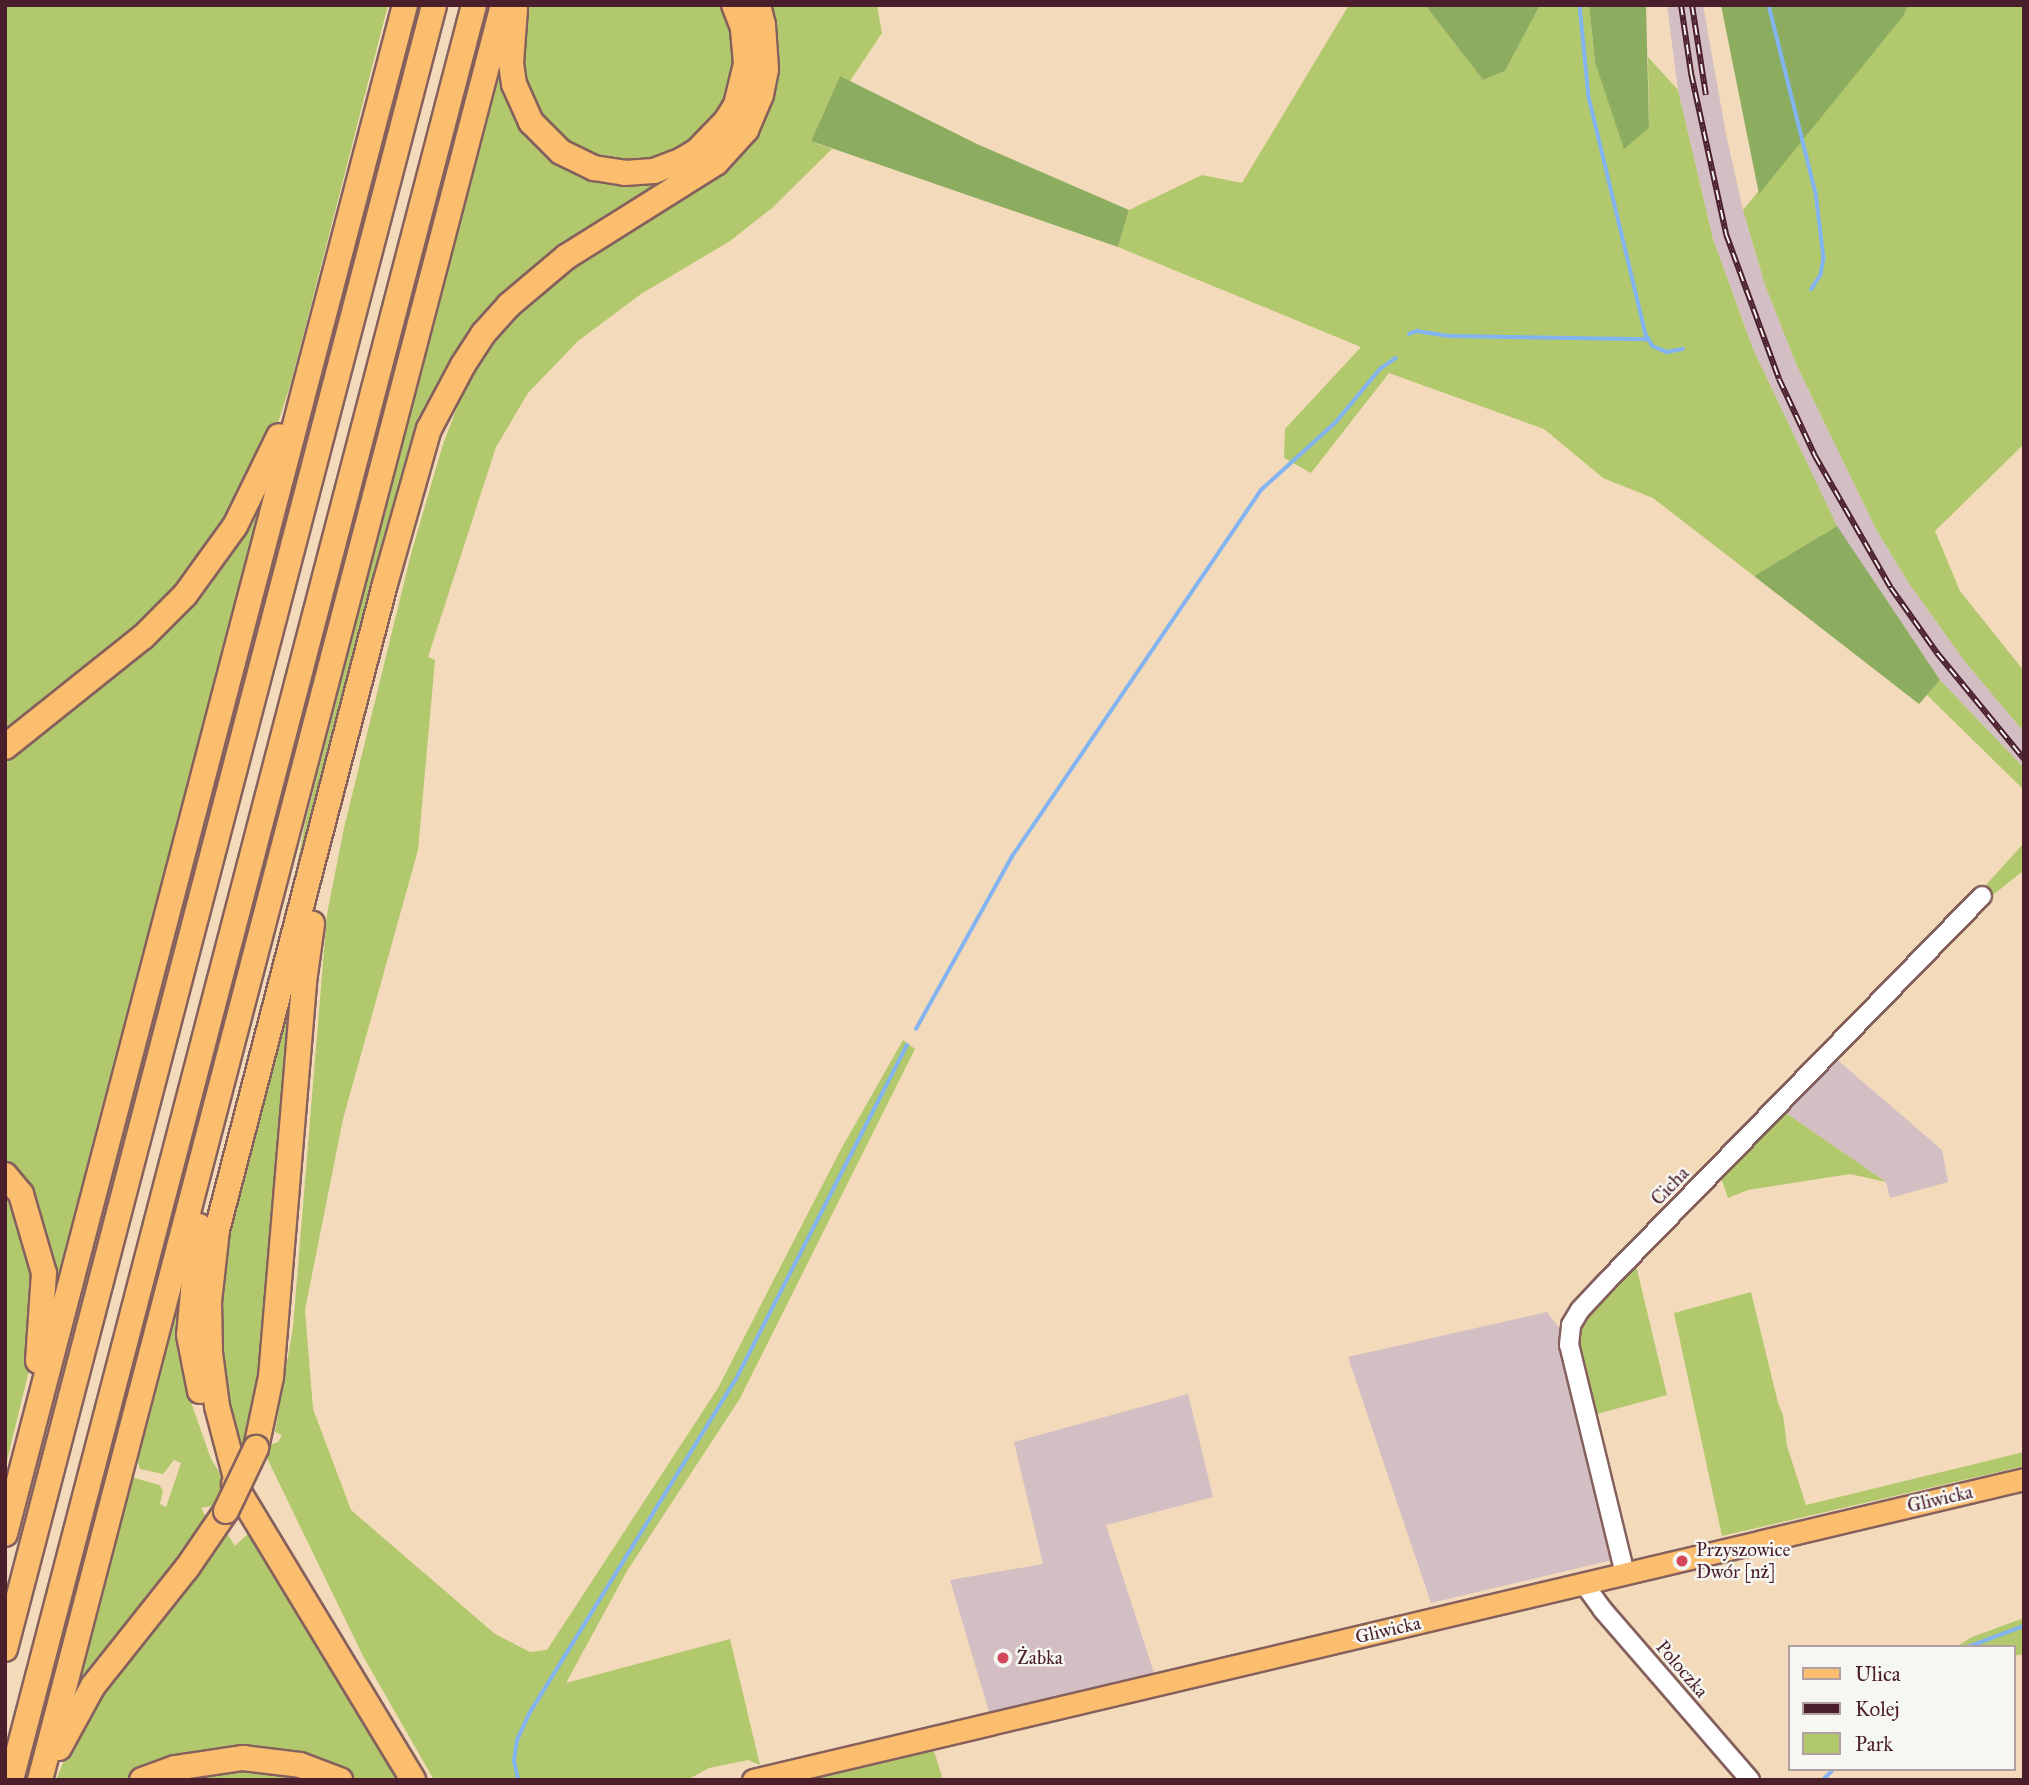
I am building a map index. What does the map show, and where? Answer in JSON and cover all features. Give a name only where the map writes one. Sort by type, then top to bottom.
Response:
[{"type":"highway","points":[[5,1534],[405,5]]},
{"type":"highway","points":[[5,1649],[434,5]]},
{"type":"highway","points":[[11,1780],[474,5]]},
{"type":"highway","points":[[42,1780],[503,5]]},
{"type":"highway","points":[[515,5],[511,63],[514,84],[531,122],[546,140],[570,157],[594,168],[624,173],[654,171],[682,160],[697,151],[726,121],[739,93],[746,64],[743,28],[734,5]]},
{"type":"highway","points":[[234,1506],[210,1353],[209,1302],[217,1230],[417,467],[443,400],[483,334],[536,281],[566,257],[716,163],[746,130],[761,94],[766,69],[763,25],[758,5]]},
{"type":"highway","points":[[5,747],[143,637],[201,577],[235,526],[271,457],[319,334]]},
{"type":"highway","points":[[42,1780],[93,1686],[234,1506],[256,1448],[271,1377],[304,982],[325,824]]},
{"type":"highway","points":[[224,1074],[195,1250],[189,1335],[207,1418],[234,1506],[413,1780]]},
{"type":"highway","points":[[5,1174],[21,1194],[44,1273],[32,1433]]},
{"type":"highway","points":[[142,1780],[175,1768],[243,1758],[299,1765],[340,1780]]},
{"type":"main road","name":"Gliwicka","points":[[753,1780],[2024,1479]]},
{"type":"street","name":"Cicha","points":[[1625,1574],[1569,1345],[1571,1325],[1580,1310],[1618,1270],[1982,896]]},
{"type":"street","name":"Poloczka","points":[[1584,1584],[1602,1609],[1750,1780]]},
{"type":"shaded area","points":[[1667,5],[1703,5],[1726,134],[1743,210],[1765,285],[1797,366],[1876,529],[1908,582],[1966,663],[2024,732],[2024,768],[1940,680],[1837,527],[1753,349],[1713,239],[1678,90]]},
{"type":"shaded area","points":[[1834,1057],[1942,1150],[1948,1182],[1890,1198],[1886,1182],[1783,1111]]},
{"type":"shaded area","points":[[1547,1312],[1561,1330],[1612,1560],[1431,1603],[1348,1357]]},
{"type":"shaded area","points":[[1188,1394],[1213,1497],[1106,1525],[1154,1673],[990,1715],[950,1580],[1043,1564],[1014,1442]]},
{"type":"green space","points":[[5,5],[388,5],[291,383],[274,435],[251,486],[159,611],[5,736]]},
{"type":"green space","points":[[526,5],[724,5],[734,32],[736,64],[726,101],[707,128],[685,146],[654,159],[622,164],[596,159],[567,146],[529,101],[520,48]]},
{"type":"green space","points":[[768,5],[877,5],[882,33],[850,81],[840,76],[811,141],[832,149],[772,208],[730,241],[641,294],[578,341],[528,393],[496,447],[428,657],[435,660],[418,850],[343,1119],[305,1310],[313,1409],[351,1510],[495,1634],[530,1652],[547,1650],[718,1388],[840,1151],[903,1040],[915,1049],[739,1400],[627,1571],[566,1683],[730,1639],[760,1765],[748,1760],[709,1768],[687,1780],[434,1780],[363,1656],[265,1454],[268,1446],[278,1442],[282,1435],[275,1432],[293,1327],[327,914],[344,828],[411,554],[443,444],[463,392],[493,339],[545,285],[708,179]]},
{"type":"green space","points":[[1349,5],[1425,5],[1483,80],[1505,71],[1540,5],[1589,5],[1595,62],[1649,128],[1648,57],[1678,90],[1713,239],[1753,349],[1837,526],[1754,576],[1653,498],[1603,478],[1544,429],[1389,373],[1311,473],[1284,458],[1285,429],[1361,347],[1118,247],[1129,210],[1202,175],[1242,183]]},
{"type":"green space","points":[[1425,5],[1540,5],[1505,71],[1483,80]]},
{"type":"green space","points":[[1589,5],[1646,5],[1649,128],[1624,149],[1595,62]]},
{"type":"green space","points":[[1721,5],[1908,5],[1904,15],[1759,194]]},
{"type":"green space","points":[[1908,5],[2024,5],[2024,444],[1935,531],[1960,591],[2024,671],[2024,732],[1966,663],[1908,582],[1876,529],[1797,366],[1765,285],[1743,210],[1904,15]]},
{"type":"green space","points":[[498,71],[540,148],[682,171],[467,345],[287,919],[305,823]]},
{"type":"green space","points":[[840,76],[977,144],[1129,210],[1118,247],[811,141]]},
{"type":"green space","points":[[260,516],[99,1117],[53,1301],[5,1162],[5,759],[143,650],[198,597],[255,517]]},
{"type":"green space","points":[[1837,526],[1940,680],[1919,704],[1754,576]]},
{"type":"green space","points":[[1940,680],[2024,768],[2024,790],[1927,695]]},
{"type":"green space","points":[[2024,843],[2024,870],[1993,895],[1984,887]]},
{"type":"green space","points":[[296,949],[263,1381],[242,1459],[223,1392],[219,1263]]},
{"type":"green space","points":[[1783,1111],[1886,1182],[1850,1174],[1748,1190],[1728,1198],[1719,1172]]},
{"type":"green space","points":[[5,1190],[35,1262],[33,1354],[5,1469]]},
{"type":"green space","points":[[1635,1261],[1667,1395],[1593,1415],[1571,1335],[1584,1312]]},
{"type":"green space","points":[[180,1286],[184,1286],[185,1355],[192,1405],[211,1459],[229,1488],[220,1504],[201,1508],[210,1524],[76,1696],[131,1477],[159,1485],[163,1490],[160,1504],[166,1507],[181,1463],[174,1460],[163,1474],[140,1469],[137,1459]]},
{"type":"green space","points":[[1751,1292],[1783,1415],[1787,1446],[1806,1505],[2024,1452],[2024,1466],[1722,1536],[1674,1313]]},
{"type":"green space","points":[[224,1529],[235,1546],[249,1533],[402,1780],[355,1780],[304,1759],[154,1767],[128,1780],[56,1780],[78,1727]]},
{"type":"green space","points":[[2024,1618],[2024,1654],[2015,1656],[2015,1645],[1959,1645],[1972,1637]]},
{"type":"green space","points":[[934,1751],[943,1780],[819,1780],[826,1773]]},
{"type":"green space","points":[[253,1765],[317,1780],[167,1780]]},
{"type":"waterway","points":[[1580,5],[1589,97],[1646,335],[1653,346],[1667,352],[1683,349]]},
{"type":"waterway","points":[[1769,5],[1816,193],[1824,258],[1821,275],[1812,289]]},
{"type":"waterway","points":[[1409,334],[1417,331],[1449,336],[1649,339]]},
{"type":"waterway","points":[[916,1029],[1011,858],[1261,490],[1335,423],[1380,369],[1396,358]]},
{"type":"waterway","points":[[518,1780],[514,1761],[517,1740],[529,1714],[735,1381],[907,1045]]},
{"type":"waterway","points":[[1973,1645],[2024,1626]]},
{"type":"waterway","points":[[1823,1780],[1832,1771]]},
{"type":"railway","points":[[1681,5],[1691,73],[1726,234],[1779,379],[1815,456],[1891,588],[1937,653],[2024,759]]},
{"type":"railway","points":[[1692,5],[1706,95]]},
{"type":"place","name":"Przyszowice Dwór [nż]","points":[[1682,1561]]},
{"type":"place","name":"Żabka","points":[[1003,1658]]}]
